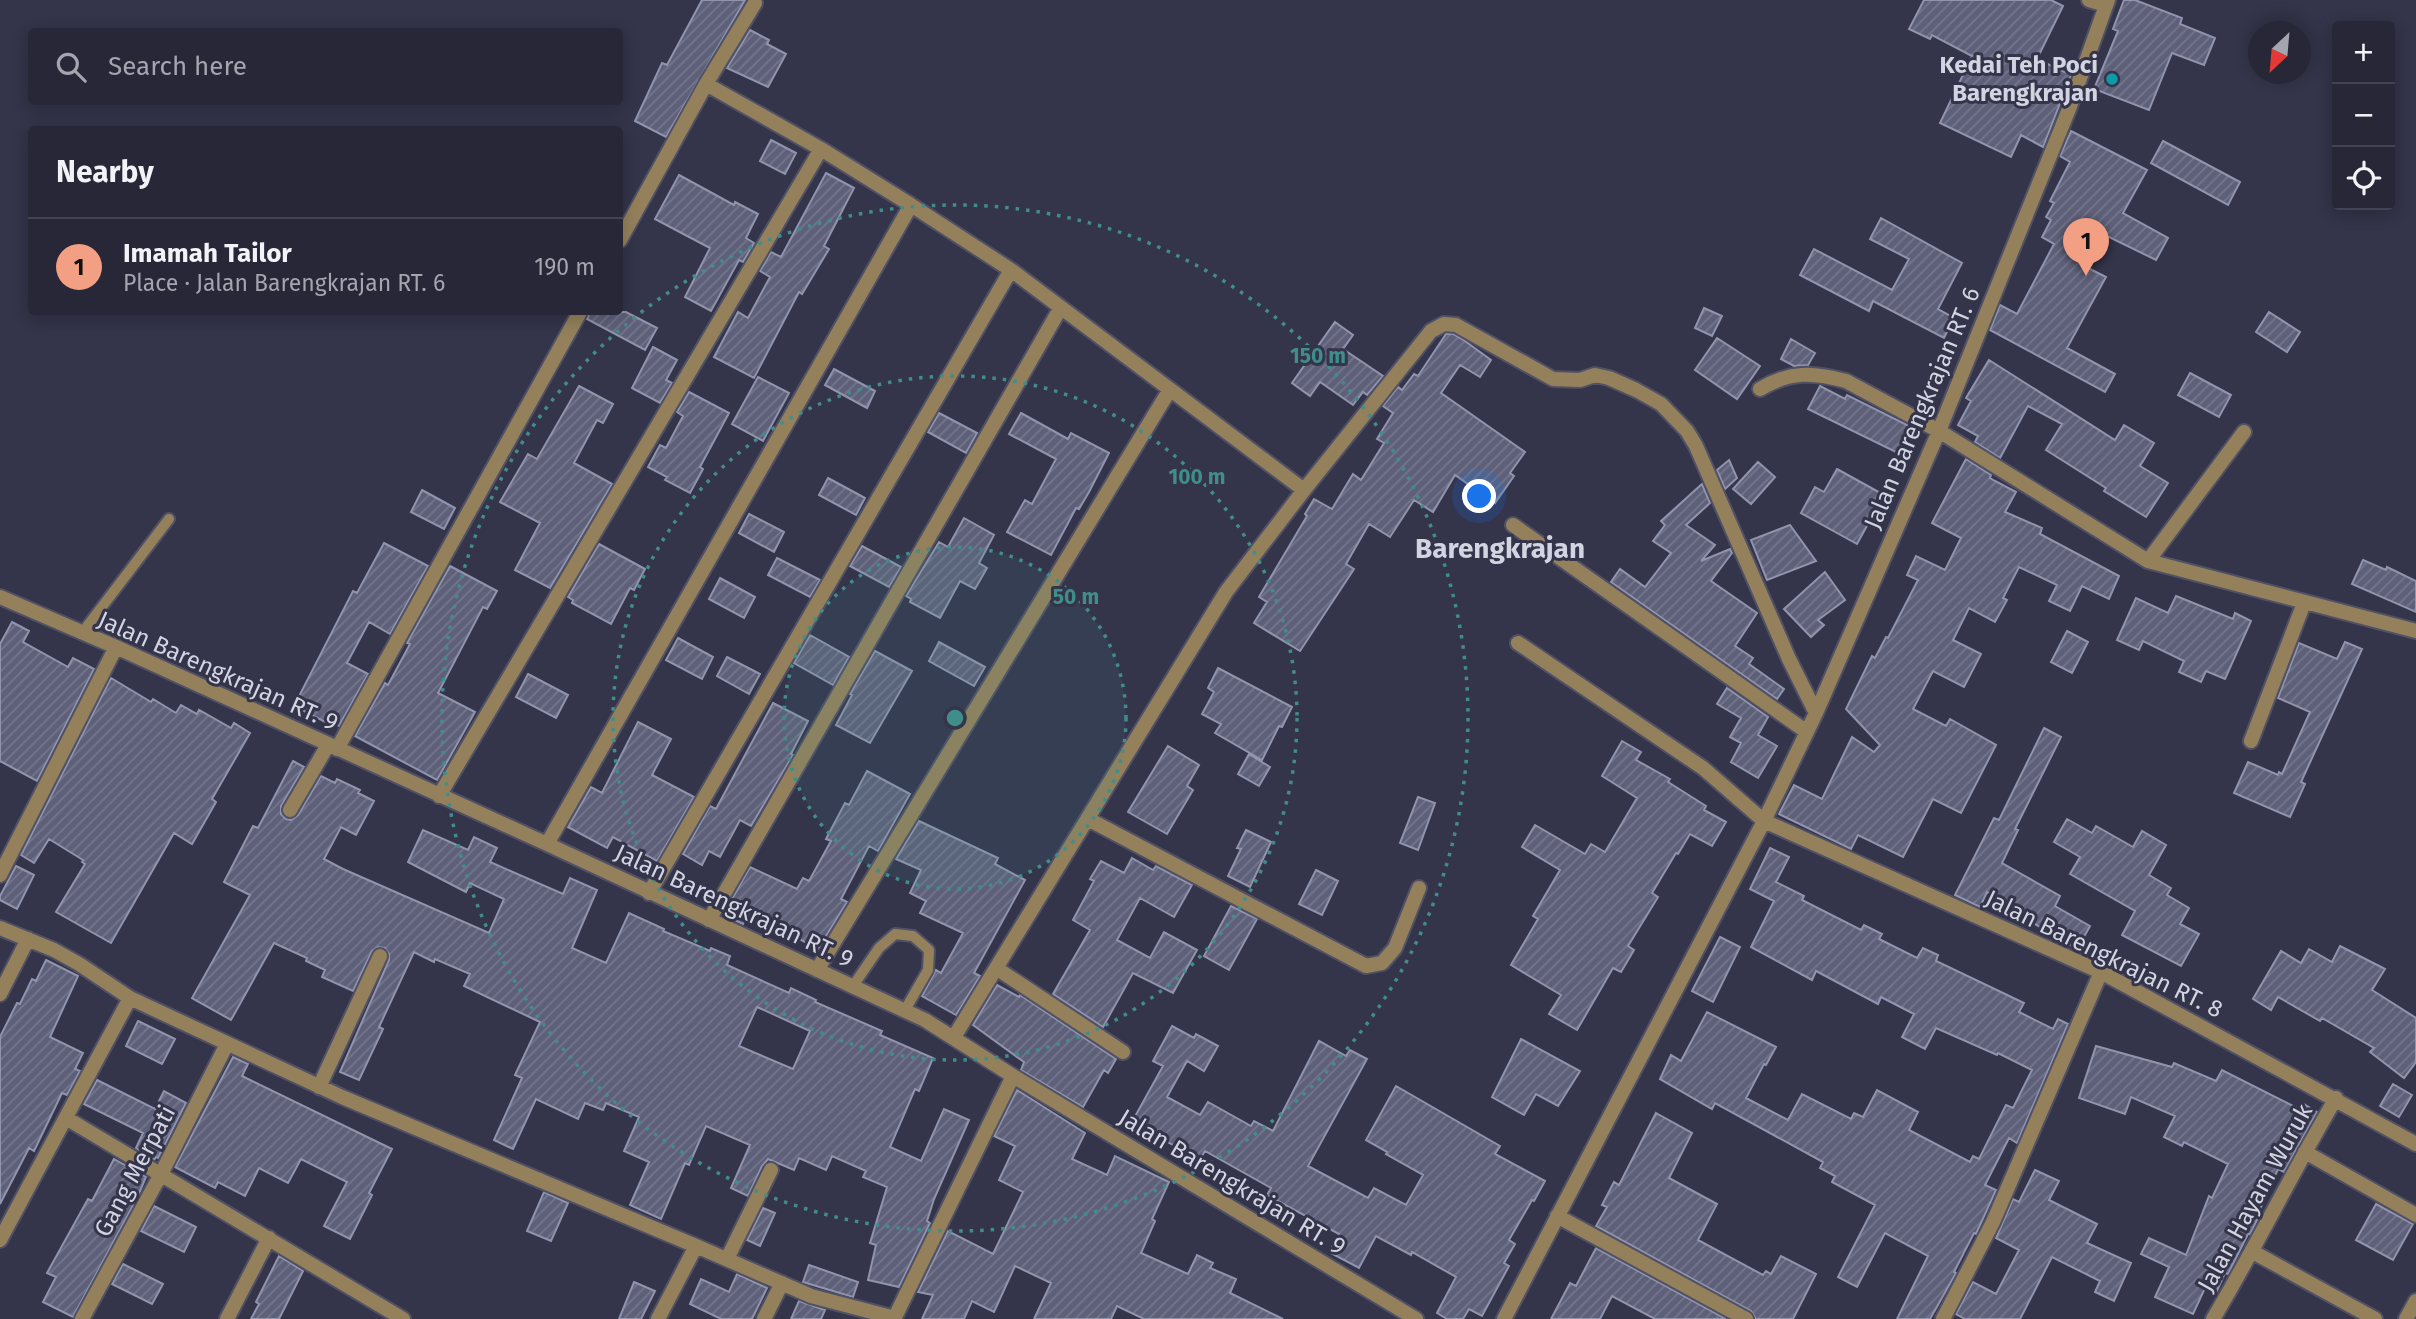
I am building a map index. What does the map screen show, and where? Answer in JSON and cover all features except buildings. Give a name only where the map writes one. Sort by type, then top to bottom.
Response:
[{"type":"street","name":"Jalan Barengkrajan RT. 6","points":[[1764,821],[1816,713],[1938,431],[2064,122],[2107,3],[2089,0]]},
{"type":"street","points":[[623,235],[706,84],[755,3]]},
{"type":"street","points":[[706,84],[821,149],[1011,270],[1304,490]]},
{"type":"street","points":[[439,796],[821,149]]},
{"type":"street","points":[[547,844],[911,205]]},
{"type":"street","points":[[649,892],[1011,270]]},
{"type":"street","points":[[709,920],[1060,309]]},
{"type":"street","points":[[290,810],[332,747],[578,315]]},
{"type":"street","points":[[954,1037],[1226,592],[1432,331],[1444,324],[1456,325],[1553,379],[1580,380],[1595,375],[1609,378],[1661,404],[1687,431],[1816,713]]},
{"type":"street","points":[[1760,389],[1778,378],[1794,374],[1846,381],[1938,431],[2148,562],[2416,631]]},
{"type":"street","points":[[817,970],[1169,391]]},
{"type":"street","points":[[2148,562],[2244,432]]},
{"type":"street","points":[[1513,525],[1807,732]]},
{"type":"street","name":"Jalan Barengkrajan RT. 9","points":[[0,597],[547,844],[925,1020],[1392,1313],[1416,1319]]},
{"type":"street","points":[[2251,741],[2304,603]]},
{"type":"street","name":"Jalan Barengkrajan RT. 8","points":[[1518,643],[1703,768],[1764,821],[2101,972],[2416,1144]]},
{"type":"street","points":[[0,875],[116,648]]},
{"type":"street","points":[[1088,819],[1366,966],[1382,963],[1395,948],[1419,888]]},
{"type":"street","points":[[1504,1319],[1764,821]]},
{"type":"street","points":[[0,928],[79,964],[130,998],[319,1087],[782,1283],[832,1303],[895,1318],[1013,1076]]},
{"type":"street","points":[[0,994],[28,939]]},
{"type":"street","points":[[319,1087],[380,956]]},
{"type":"street","points":[[996,968],[1123,1052]]},
{"type":"street","points":[[1943,1319],[1993,1222],[2101,972]]},
{"type":"street","points":[[0,1240],[130,998]]},
{"type":"street","name":"Gang Merpati","points":[[82,1319],[161,1174],[227,1044]]},
{"type":"street","name":"Jalan Hayam Wuruk","points":[[2213,1319],[2253,1252],[2336,1098]]},
{"type":"street","points":[[66,1118],[404,1319]]},
{"type":"street","points":[[2305,1152],[2416,1215]]},
{"type":"street","points":[[727,1259],[771,1170]]},
{"type":"street","points":[[1558,1216],[1746,1319]]},
{"type":"street","points":[[227,1319],[269,1238]]},
{"type":"street","points":[[658,1319],[696,1245]]},
{"type":"street","points":[[2253,1252],[2375,1319]]},
{"type":"street","points":[[764,1319],[782,1283]]},
{"type":"street","points":[[2406,1319],[2416,1301]]},
{"type":"lane","points":[[82,633],[169,519]]},
{"type":"lane","points":[[853,986],[880,947],[895,934],[913,936],[929,950],[928,970],[905,1010]]},
{"type":"place","name":"Kedai Teh Poci Barengkrajan","points":[[2112,79]]},
{"type":"place","name":"Imamah Tailor","points":[[2086,276]]},
{"type":"district","name":"Barengkrajan","points":[[1500,548]]}]
